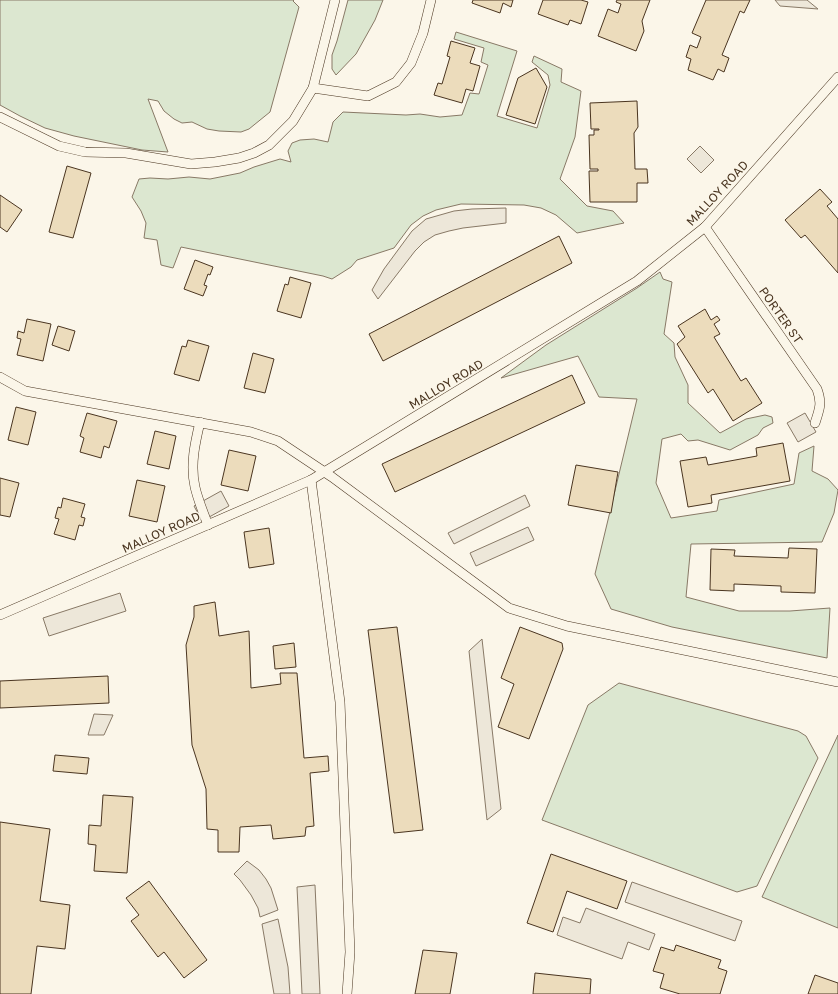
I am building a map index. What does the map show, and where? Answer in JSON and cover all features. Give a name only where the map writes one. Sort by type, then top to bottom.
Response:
[{"type":"lane","points":[[0,117],[59,146],[85,152],[126,153],[191,164],[203,164],[239,158],[254,153],[269,145],[293,120],[313,88],[335,0]]},
{"type":"lane","points":[[313,88],[368,96],[396,82],[411,63],[423,33],[430,0]]},
{"type":"lane","name":"MALLOY ROAD","points":[[0,615],[311,480],[637,281],[705,227],[838,76]]},
{"type":"lane","name":"PORTER ST","points":[[705,227],[817,388],[821,400],[816,423]]},
{"type":"lane","points":[[0,377],[25,391],[251,432],[278,441],[324,472],[509,608],[567,626],[838,682]]},
{"type":"lane","points":[[200,422],[195,444],[193,467],[195,485],[208,525]]},
{"type":"lane","points":[[311,480],[340,702],[350,952],[347,994]]},
{"type":"green space","points":[[0,0],[294,0],[293,1],[299,7],[270,112],[249,129],[241,132],[219,131],[207,129],[192,122],[182,123],[164,111],[158,101],[148,99],[168,152],[142,150],[74,136],[45,128],[0,105]]},
{"type":"green space","points":[[348,0],[383,0],[375,20],[356,54],[336,75],[332,69],[332,55]]},
{"type":"green space","points":[[456,32],[517,51],[497,116],[537,128],[550,85],[548,75],[532,62],[534,56],[562,69],[561,82],[581,91],[575,137],[560,179],[587,206],[613,211],[624,223],[577,233],[556,215],[541,208],[524,205],[461,204],[436,210],[423,216],[411,225],[394,248],[357,260],[351,267],[332,279],[181,247],[173,268],[161,265],[157,240],[144,238],[146,223],[141,211],[132,197],[139,179],[189,177],[210,179],[240,173],[280,159],[291,162],[288,151],[292,143],[300,140],[314,139],[328,142],[333,122],[343,112],[406,115],[420,114],[440,117],[462,115],[470,93],[479,94],[488,65],[481,62],[484,48],[454,39]]},
{"type":"green space","points":[[660,272],[663,279],[672,282],[664,334],[674,343],[675,357],[688,385],[688,403],[720,433],[746,419],[765,415],[772,417],[773,423],[763,428],[758,435],[730,450],[698,440],[688,441],[681,434],[662,439],[656,483],[671,518],[717,511],[719,500],[794,484],[799,453],[814,446],[812,471],[828,479],[838,490],[834,513],[822,542],[691,544],[686,597],[739,611],[790,611],[830,608],[827,658],[672,627],[611,609],[595,574],[637,399],[599,397],[578,356],[501,378],[546,345]]},
{"type":"green space","points":[[619,683],[798,731],[806,736],[818,758],[757,886],[737,892],[542,820],[588,705]]},
{"type":"green space","points":[[838,735],[838,928],[762,897]]},
{"type":"shaded area","points":[[775,0],[807,0],[818,9],[780,6]]},
{"type":"shaded area","points":[[700,146],[714,160],[701,173],[687,159]]},
{"type":"shaded area","points":[[506,208],[506,223],[463,228],[435,235],[424,242],[415,251],[378,299],[372,290],[384,269],[412,231],[426,219],[454,211]]},
{"type":"shaded area","points":[[805,413],[816,432],[798,442],[787,423]]},
{"type":"shaded area","points":[[221,491],[229,506],[202,521],[194,506]]},
{"type":"shaded area","points":[[525,495],[530,506],[454,544],[448,533]]},
{"type":"shaded area","points":[[528,527],[534,540],[476,566],[470,553]]},
{"type":"shaded area","points":[[120,593],[126,611],[49,636],[43,618]]},
{"type":"shaded area","points":[[482,639],[501,809],[487,820],[469,651]]},
{"type":"shaded area","points":[[94,714],[113,715],[104,735],[88,735]]},
{"type":"shaded area","points":[[247,861],[259,870],[266,879],[271,888],[278,910],[260,917],[258,908],[251,895],[234,874]]},
{"type":"shaded area","points":[[632,882],[742,921],[735,941],[625,902]]},
{"type":"shaded area","points":[[315,885],[320,994],[302,994],[297,887]]},
{"type":"shaded area","points":[[586,908],[655,934],[649,950],[628,942],[622,959],[557,935],[563,917],[580,923]]},
{"type":"shaded area","points":[[278,919],[288,967],[290,994],[274,994],[262,924]]},
{"type":"building","points":[[473,0],[513,0],[511,7],[503,3],[500,13],[472,3]]},
{"type":"building","points":[[543,0],[581,0],[588,2],[581,24],[570,20],[568,25],[538,14]]},
{"type":"building","points":[[617,0],[650,0],[642,21],[644,31],[636,51],[598,36],[608,9],[618,13],[621,4],[616,2]]},
{"type":"building","points":[[706,0],[750,0],[744,13],[740,11],[722,55],[729,58],[724,72],[718,69],[713,80],[688,70],[691,59],[686,57],[690,45],[697,48],[701,37],[692,33]]},
{"type":"building","points":[[451,41],[475,48],[470,63],[480,66],[473,91],[466,89],[462,103],[434,95],[438,83],[442,84],[450,57],[447,56]]},
{"type":"building","points":[[536,68],[547,87],[535,124],[506,115],[518,78]]},
{"type":"building","points":[[637,101],[638,127],[634,133],[635,169],[647,169],[648,183],[637,183],[637,202],[590,202],[589,171],[598,171],[598,169],[590,169],[589,135],[594,135],[594,130],[599,129],[591,129],[590,103]]},
{"type":"building","points":[[67,166],[91,173],[73,238],[49,232]]},
{"type":"building","points":[[820,189],[832,202],[827,206],[838,219],[838,273],[805,235],[801,238],[785,220]]},
{"type":"building","points":[[0,195],[22,210],[7,232],[0,227]]},
{"type":"building","points":[[559,236],[572,263],[383,361],[369,334]]},
{"type":"building","points":[[195,260],[213,267],[210,275],[208,274],[204,285],[207,286],[203,296],[184,289]]},
{"type":"building","points":[[290,277],[311,283],[301,318],[277,311],[285,284],[288,285]]},
{"type":"building","points":[[705,309],[711,320],[717,316],[720,320],[714,324],[720,334],[714,337],[741,381],[746,378],[762,403],[733,421],[713,389],[708,393],[677,344],[685,337],[678,326]]},
{"type":"building","points":[[27,319],[51,324],[43,361],[17,355],[21,339],[17,338],[18,331],[24,333]]},
{"type":"building","points":[[58,326],[75,331],[69,351],[52,345]]},
{"type":"building","points":[[188,340],[209,346],[199,381],[174,374],[182,346],[186,347]]},
{"type":"building","points":[[253,353],[274,359],[265,393],[244,388]]},
{"type":"building","points":[[572,375],[585,403],[395,492],[382,464]]},
{"type":"building","points":[[16,407],[36,412],[28,445],[8,440]]},
{"type":"building","points":[[87,413],[117,421],[109,448],[104,446],[101,458],[80,452],[84,438],[80,436]]},
{"type":"building","points":[[155,431],[176,436],[169,469],[147,464]]},
{"type":"building","points":[[783,443],[790,481],[711,495],[712,503],[688,507],[680,461],[706,457],[708,465],[757,456],[756,448]]},
{"type":"building","points":[[229,450],[256,456],[248,491],[221,485]]},
{"type":"building","points":[[576,465],[618,472],[611,513],[568,505]]},
{"type":"building","points":[[0,478],[19,483],[10,517],[0,515]]},
{"type":"building","points":[[137,480],[165,486],[157,522],[129,516]]},
{"type":"building","points":[[63,498],[85,504],[81,517],[85,518],[83,526],[79,525],[75,540],[54,534],[59,519],[55,518],[58,507],[61,508]]},
{"type":"building","points":[[269,528],[274,564],[249,568],[244,532]]},
{"type":"building","points":[[789,548],[817,549],[815,593],[781,592],[781,586],[734,584],[734,591],[710,590],[711,549],[735,550],[734,556],[788,558]]},
{"type":"building","points":[[215,602],[219,636],[249,631],[251,688],[281,684],[280,673],[297,673],[304,758],[328,756],[329,771],[310,773],[314,826],[306,827],[305,836],[273,839],[271,825],[240,827],[239,852],[218,852],[218,830],[207,829],[206,789],[192,745],[186,645],[194,617],[194,606]]},
{"type":"building","points":[[397,627],[423,830],[394,833],[368,630]]},
{"type":"building","points":[[520,627],[562,643],[563,649],[529,739],[498,727],[514,684],[501,678]]},
{"type":"building","points":[[294,643],[296,667],[275,669],[273,646]]},
{"type":"building","points":[[108,676],[109,703],[0,708],[0,681]]},
{"type":"building","points":[[55,755],[89,758],[87,774],[53,771]]},
{"type":"building","points":[[103,795],[133,797],[127,873],[94,871],[96,845],[88,844],[89,825],[101,826]]},
{"type":"building","points":[[0,822],[50,829],[40,901],[70,905],[65,949],[37,946],[31,994],[0,994]]},
{"type":"building","points":[[551,854],[627,881],[617,909],[567,891],[553,932],[527,923]]},
{"type":"building","points":[[149,881],[207,960],[184,978],[164,952],[158,957],[131,921],[139,915],[126,898]]},
{"type":"building","points":[[676,945],[721,960],[718,968],[727,971],[720,994],[680,994],[660,988],[664,974],[653,971],[661,947],[674,951]]},
{"type":"building","points":[[423,950],[457,953],[450,994],[415,994]]},
{"type":"building","points":[[535,973],[591,979],[590,994],[533,994]]},
{"type":"building","points":[[815,975],[838,983],[838,994],[808,994]]}]
